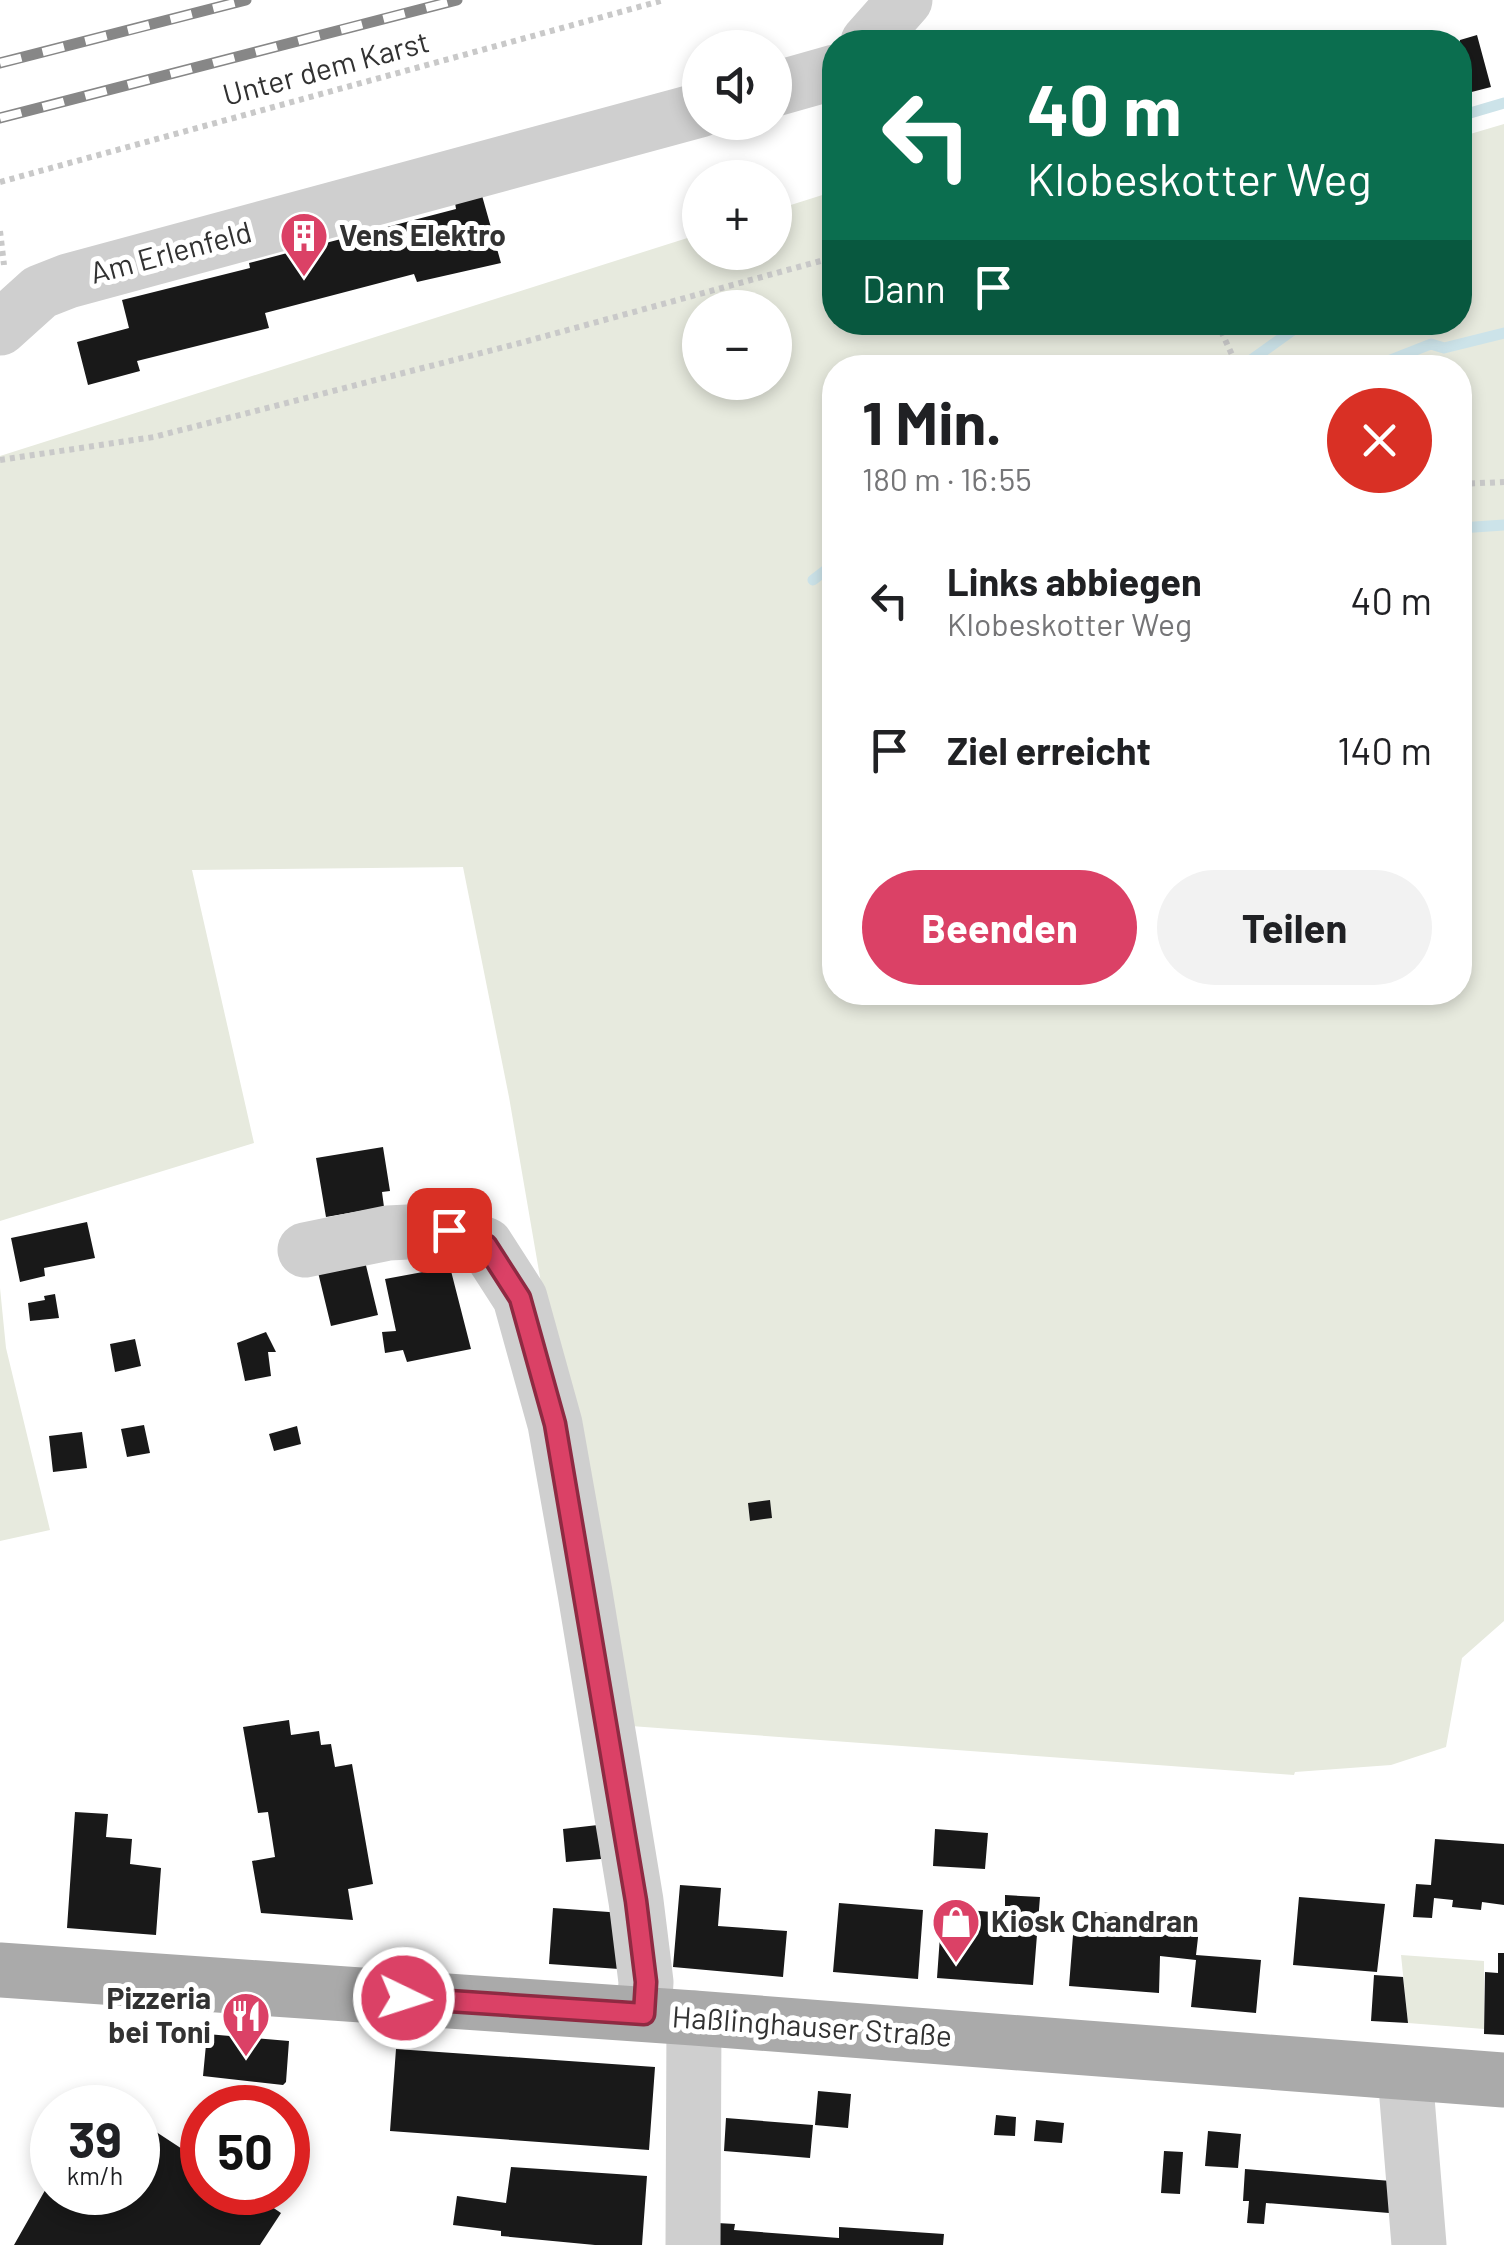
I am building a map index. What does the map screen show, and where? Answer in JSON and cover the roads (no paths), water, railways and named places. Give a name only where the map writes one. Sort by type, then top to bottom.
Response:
[{"type":"main road","name":"Haßlinghauser Straße","points":[[0,1970],[1504,2080]]},
{"type":"street","points":[[879,30],[905,0]]},
{"type":"street","points":[[792,84],[822,76]]},
{"type":"street","name":"Am Erlenfeld","points":[[0,328],[40,292],[68,281],[682,115]]},
{"type":"street","points":[[305,1250],[388,1233],[449,1230],[486,1245],[520,1298],[555,1424],[636,1901],[646,1982],[669,2016],[693,2245]]},
{"type":"street","points":[[1405,2074],[1419,2245]]},
{"type":"waterway","points":[[1472,112],[1504,103]]},
{"type":"waterway","points":[[1403,355],[1431,344],[1444,348],[1504,333]]},
{"type":"waterway","points":[[1258,355],[1286,335]]},
{"type":"waterway","points":[[1472,527],[1504,525]]},
{"type":"waterway","points":[[813,580],[822,573]]},
{"type":"railway","points":[[0,63],[246,0]]},
{"type":"railway","points":[[0,118],[457,0]]},
{"type":"place","name":"Vens Elektro","points":[[304,278]]},
{"type":"place","name":"Kiosk Chandran","points":[[956,1964]]},
{"type":"place","name":"Pizzeria bei Toni","points":[[246,2058]]}]
